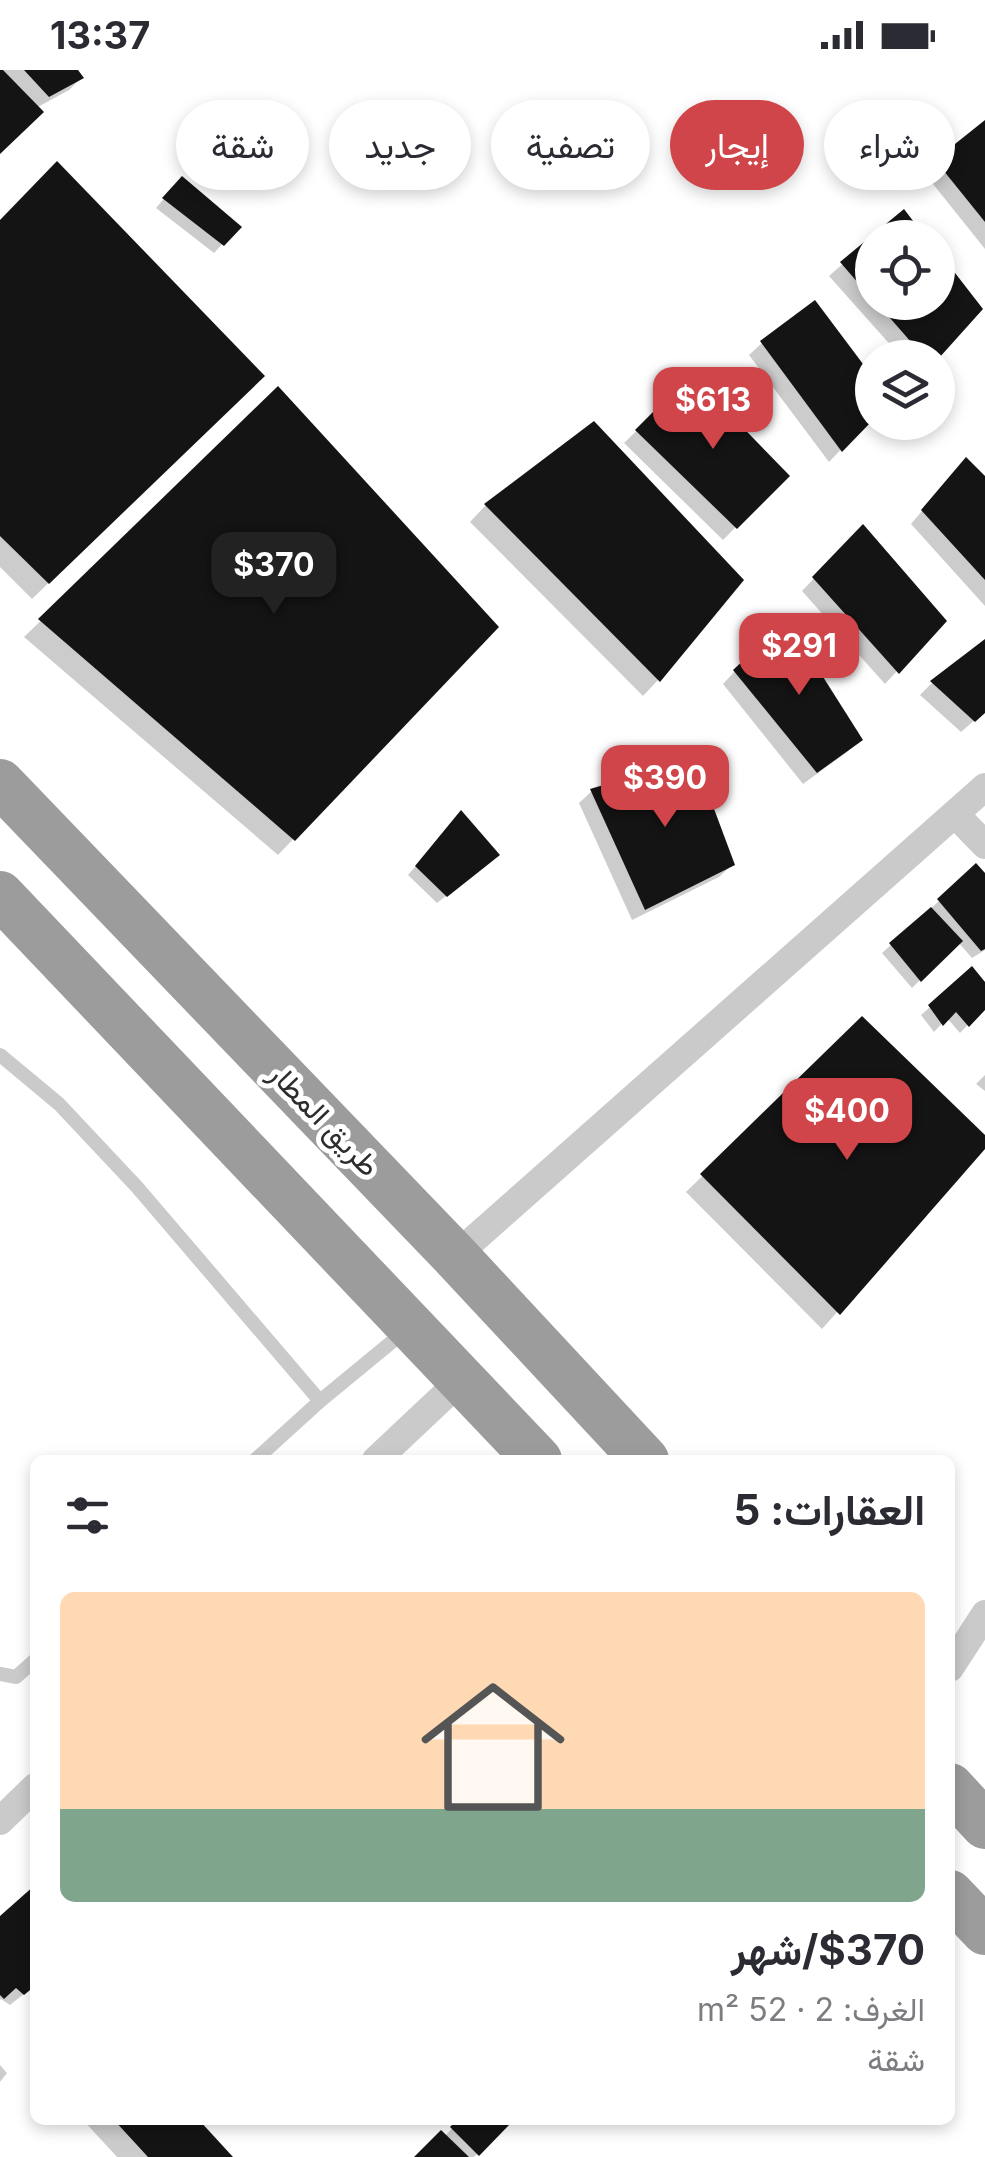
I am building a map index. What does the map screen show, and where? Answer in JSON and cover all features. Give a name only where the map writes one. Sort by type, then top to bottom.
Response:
[{"type":"highway","name":"طريق المطار","points":[[0,782],[640,1455]]},
{"type":"highway","points":[[0,895],[533,1455]]},
{"type":"highway","points":[[955,1793],[985,1825]]},
{"type":"highway","points":[[955,1899],[985,1931]]},
{"type":"street","points":[[455,1256],[985,788]]},
{"type":"street","points":[[956,814],[985,845]]},
{"type":"street","points":[[381,1455],[462,1380]]},
{"type":"street","points":[[955,1660],[985,1614]]},
{"type":"street","points":[[0,1821],[30,1792]]},
{"type":"lane","points":[[0,1055],[60,1104],[138,1187],[320,1401]]},
{"type":"lane","points":[[261,1455],[410,1328]]},
{"type":"lane","points":[[0,1674],[16,1677],[30,1664]]},
{"type":"building","points":[[0,70],[44,112],[0,154]]},
{"type":"building","points":[[24,70],[78,70],[84,78],[49,97]]},
{"type":"building","points":[[985,120],[985,222],[955,185],[955,144]]},
{"type":"building","points":[[57,161],[265,376],[49,584],[0,536],[0,220]]},
{"type":"building","points":[[176,183],[176,190],[198,190],[242,227],[224,246],[162,198]]},
{"type":"building","points":[[904,209],[912,220],[891,220]]},
{"type":"building","points":[[855,250],[855,279],[840,262]]},
{"type":"building","points":[[955,273],[983,309],[955,340],[909,340],[892,320],[955,320]]},
{"type":"building","points":[[815,300],[855,353],[855,439],[842,452],[760,341]]},
{"type":"building","points":[[691,374],[790,476],[737,529],[635,430]]},
{"type":"building","points":[[278,386],[499,627],[295,841],[38,619]]},
{"type":"building","points":[[594,421],[744,580],[660,682],[484,504]]},
{"type":"building","points":[[966,457],[985,476],[985,580],[921,510]]},
{"type":"building","points":[[863,524],[947,621],[899,674],[812,577]]},
{"type":"building","points":[[787,620],[863,740],[817,773],[733,670]]},
{"type":"building","points":[[985,639],[985,713],[975,722],[930,681]]},
{"type":"building","points":[[695,758],[735,865],[645,910],[590,789]]},
{"type":"building","points":[[461,810],[500,855],[447,897],[415,866]]},
{"type":"building","points":[[976,863],[985,873],[985,949],[981,951],[937,899]]},
{"type":"building","points":[[931,907],[963,941],[921,982],[889,943]]},
{"type":"building","points":[[972,966],[985,982],[985,1010],[969,1027],[956,1012],[943,1026],[928,1005]]},
{"type":"building","points":[[862,1016],[985,1135],[985,1149],[840,1315],[700,1174]]},
{"type":"building","points":[[30,1889],[30,1990],[24,1995],[16,1988],[4,1999],[0,1995],[0,1916]]},
{"type":"building","points":[[119,2125],[204,2125],[233,2157],[148,2157]]},
{"type":"building","points":[[452,2125],[509,2125],[479,2156]]},
{"type":"building","points":[[441,2130],[469,2157],[414,2157]]}]
